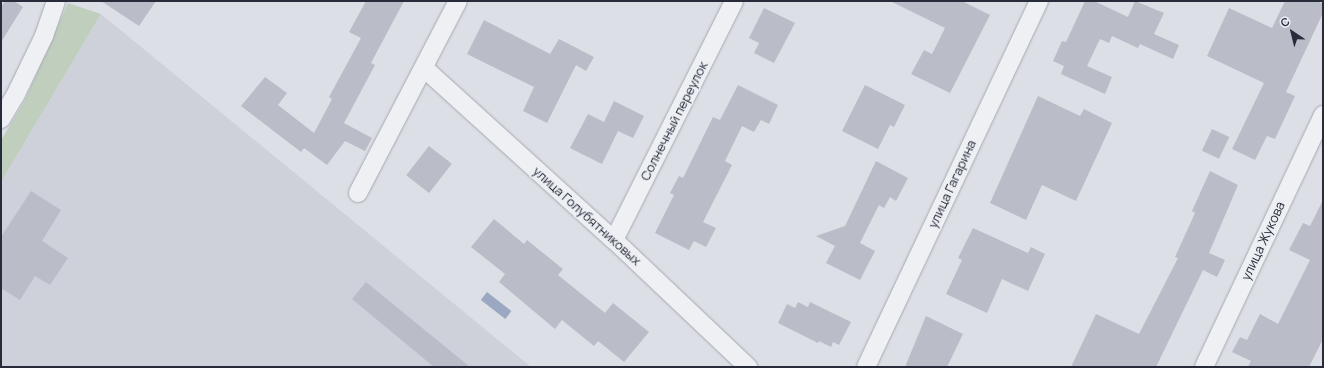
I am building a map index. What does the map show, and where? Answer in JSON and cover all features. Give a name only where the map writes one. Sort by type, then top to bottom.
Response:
[{"type":"street","points":[[1,119],[15,96],[44,36],[56,1]]},
{"type":"street","points":[[358,193],[458,1]]},
{"type":"street","name":"Солнечный переулок","points":[[614,240],[734,1]]},
{"type":"street","name":"улица Гагарина","points":[[866,367],[1039,1]]},
{"type":"street","name":"улица Голубятниковых","points":[[424,68],[614,240],[748,367]]},
{"type":"street","name":"улица Жукова","points":[[1204,367],[1323,116]]},
{"type":"shaded area","points":[[101,14],[531,367],[1,367],[1,182]]},
{"type":"green space","points":[[68,3],[101,14],[1,182],[1,140],[24,102]]},
{"type":"water","points":[[487,292],[511,311],[505,319],[481,300]]},
{"type":"building","points":[[5,1],[14,1],[23,7],[1,42],[1,7]]},
{"type":"building","points":[[101,1],[156,1],[139,26]]},
{"type":"building","points":[[366,1],[404,1],[371,63],[375,65],[344,123],[372,138],[365,151],[345,141],[327,165],[304,148],[301,152],[241,106],[265,77],[287,93],[278,105],[314,133],[332,99],[329,97],[361,38],[349,32]]},
{"type":"building","points":[[890,1],[962,1],[990,15],[950,93],[911,74],[924,50],[932,54],[945,28]]},
{"type":"building","points":[[1085,1],[1094,1],[1128,17],[1135,1],[1164,13],[1154,34],[1179,45],[1173,59],[1140,44],[1138,48],[1112,36],[1109,43],[1100,39],[1087,66],[1112,77],[1105,94],[1061,74],[1064,66],[1053,61],[1062,41],[1066,42]]},
{"type":"building","points":[[1285,1],[1317,1],[1323,4],[1323,13],[1286,92],[1295,96],[1275,139],[1267,136],[1255,160],[1232,149],[1264,83],[1207,56],[1229,8],[1272,28]]},
{"type":"building","points":[[764,8],[795,23],[774,63],[754,53],[759,43],[749,38]]},
{"type":"building","points":[[484,20],[550,54],[559,39],[594,57],[586,71],[576,65],[547,123],[523,111],[534,87],[467,54]]},
{"type":"building","points":[[738,85],[778,105],[769,124],[761,120],[754,132],[742,126],[725,161],[732,165],[703,222],[716,228],[706,247],[694,241],[689,250],[655,233],[674,195],[670,193],[679,176],[683,178],[713,117],[720,120]]},
{"type":"building","points":[[865,85],[905,105],[894,127],[890,125],[878,149],[842,131]]},
{"type":"building","points":[[1038,96],[1080,116],[1084,109],[1112,123],[1076,201],[1042,185],[1026,220],[990,203]]},
{"type":"building","points":[[614,101],[644,116],[633,138],[618,131],[602,164],[570,148],[588,114],[604,122]]},
{"type":"building","points":[[1212,129],[1229,137],[1219,159],[1202,151]]},
{"type":"building","points":[[429,146],[452,164],[429,193],[406,175]]},
{"type":"building","points":[[876,161],[908,178],[896,201],[890,197],[884,208],[879,205],[860,243],[875,251],[860,280],[826,263],[835,246],[816,236],[845,226]]},
{"type":"building","points":[[1210,171],[1238,185],[1209,253],[1225,260],[1217,277],[1203,270],[1156,367],[1071,367],[1096,314],[1139,334],[1178,258],[1175,257],[1195,213],[1192,211]]},
{"type":"building","points":[[31,191],[61,210],[42,241],[68,258],[50,285],[35,276],[20,300],[1,288],[1,237]]},
{"type":"building","points":[[1323,200],[1323,339],[1309,367],[1248,367],[1251,361],[1232,352],[1240,337],[1247,340],[1260,314],[1278,324],[1310,260],[1289,250],[1303,223],[1310,226]]},
{"type":"building","points":[[494,219],[524,244],[527,240],[563,269],[558,275],[605,313],[613,303],[649,332],[624,362],[598,341],[594,346],[562,320],[555,329],[499,282],[505,274],[471,247]]},
{"type":"building","points":[[973,228],[1028,253],[1031,247],[1045,254],[1028,291],[1002,279],[987,313],[946,294],[962,260],[958,258]]},
{"type":"building","points":[[366,282],[470,367],[434,367],[352,299]]},
{"type":"building","points":[[798,302],[808,307],[810,302],[851,322],[839,345],[833,342],[831,347],[819,341],[818,343],[778,323],[787,304],[795,308]]},
{"type":"building","points":[[926,316],[963,334],[947,367],[905,367]]}]
